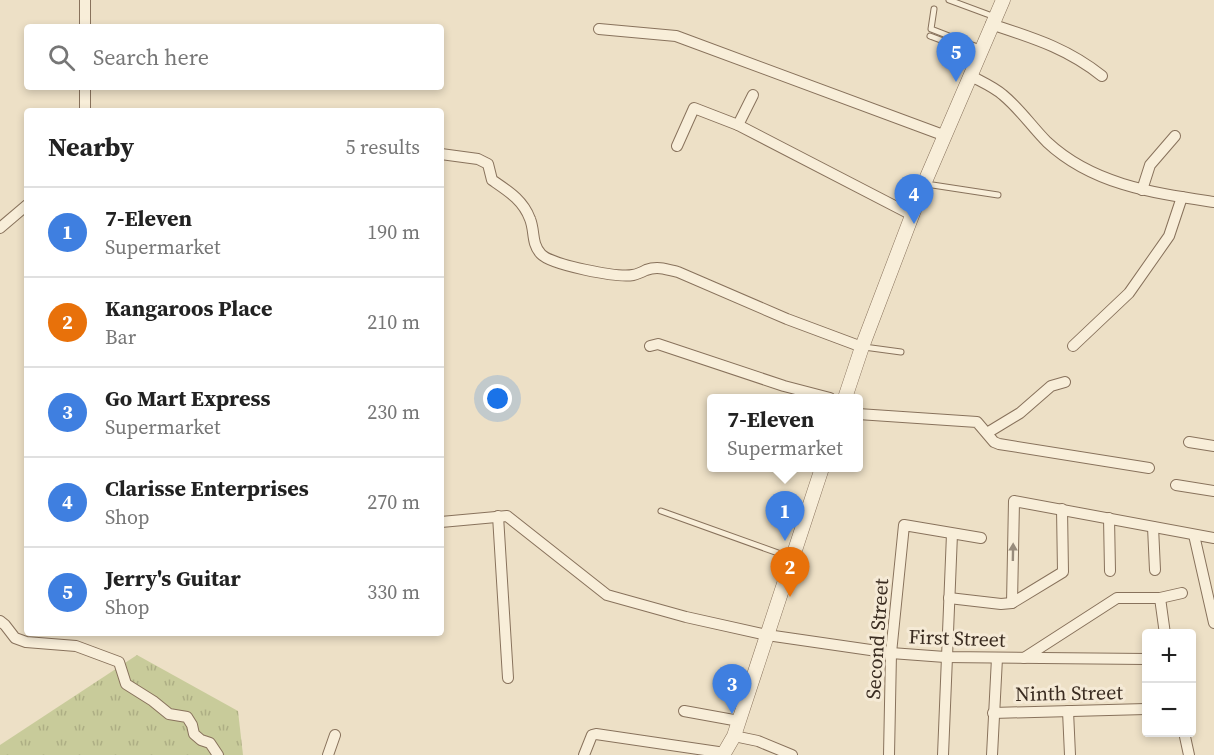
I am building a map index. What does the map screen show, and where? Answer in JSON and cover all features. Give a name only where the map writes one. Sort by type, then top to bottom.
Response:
[{"type":"street","points":[[85,0],[85,24]]},
{"type":"street","points":[[847,394],[862,347],[924,184],[1003,0]]},
{"type":"street","points":[[993,20],[1057,47],[1082,60],[1102,76]]},
{"type":"street","points":[[599,29],[676,36],[944,135]]},
{"type":"street","points":[[971,76],[1001,93],[1047,141],[1067,158],[1112,182],[1142,190],[1214,202]]},
{"type":"street","points":[[85,90],[85,108]]},
{"type":"street","points":[[738,125],[753,95]]},
{"type":"street","points":[[677,146],[694,108],[738,125],[912,215]]},
{"type":"street","points":[[1142,190],[1150,165],[1175,136]]},
{"type":"street","points":[[444,154],[478,159],[488,164],[492,180],[518,199],[530,220],[534,244],[542,255],[566,266],[612,275],[633,275],[661,267],[862,347]]},
{"type":"street","points":[[1073,346],[1129,293],[1169,236],[1182,197]]},
{"type":"street","points":[[0,228],[24,208]]},
{"type":"street","points":[[650,346],[658,344],[812,394]]},
{"type":"street","points":[[987,433],[1020,413],[1051,386],[1065,382]]},
{"type":"street","points":[[863,414],[977,422],[994,442],[999,444],[1149,468]]},
{"type":"street","points":[[1189,442],[1214,447]]},
{"type":"street","points":[[584,755],[589,739],[596,734],[724,754],[734,736],[821,472]]},
{"type":"street","points":[[1176,485],[1214,490]]},
{"type":"street","points":[[1012,603],[1014,501],[1214,538]]},
{"type":"street","points":[[949,598],[1001,604],[1012,603],[1063,572],[1062,509]]},
{"type":"street","name":"First Street","points":[[498,516],[504,515],[515,521],[607,595],[686,617],[767,635],[891,653],[945,657],[1142,658]]},
{"type":"street","points":[[444,522],[498,516],[508,678]]},
{"type":"street","points":[[1109,518],[1110,570]]},
{"type":"street","name":"Second Street","points":[[889,755],[891,653],[904,525],[952,534]]},
{"type":"street","points":[[1153,527],[1155,570]]},
{"type":"street","points":[[943,755],[945,657],[952,534],[981,538]]},
{"type":"street","points":[[1194,535],[1210,590],[1214,623]]},
{"type":"street","points":[[1024,658],[1117,598],[1160,598],[1182,593]]},
{"type":"street","points":[[1160,598],[1164,629]]},
{"type":"street","points":[[0,621],[6,625],[15,638],[26,642],[76,646],[119,662],[126,684],[153,700],[169,714],[187,717],[194,734],[210,743],[218,755]]},
{"type":"street","points":[[992,755],[997,658]]},
{"type":"street","name":"Ninth Street","points":[[993,713],[1142,710]]},
{"type":"street","points":[[684,711],[739,721]]},
{"type":"street","points":[[1068,711],[1070,755]]},
{"type":"street","points":[[328,755],[335,735]]},
{"type":"street","points":[[734,736],[759,741],[792,755]]},
{"type":"street","points":[[1185,737],[1189,755]]},
{"type":"lane","points":[[950,0],[993,20]]},
{"type":"lane","points":[[934,9],[931,29],[981,52]]},
{"type":"lane","points":[[930,36],[981,52]]},
{"type":"lane","points":[[924,184],[998,195]]},
{"type":"lane","points":[[862,347],[901,352]]},
{"type":"lane","points":[[661,511],[792,558]]},
{"type":"green space","points":[[137,655],[238,711],[243,755],[0,755],[0,745]]},
{"type":"place","name":"Jerry's Guitar","points":[[956,82]]},
{"type":"place","name":"Clarisse Enterprises","points":[[914,224]]},
{"type":"place","name":"7-Eleven","points":[[785,541]]},
{"type":"place","name":"Kangaroos Place","points":[[790,597]]},
{"type":"place","name":"Go Mart Express","points":[[732,714]]}]
